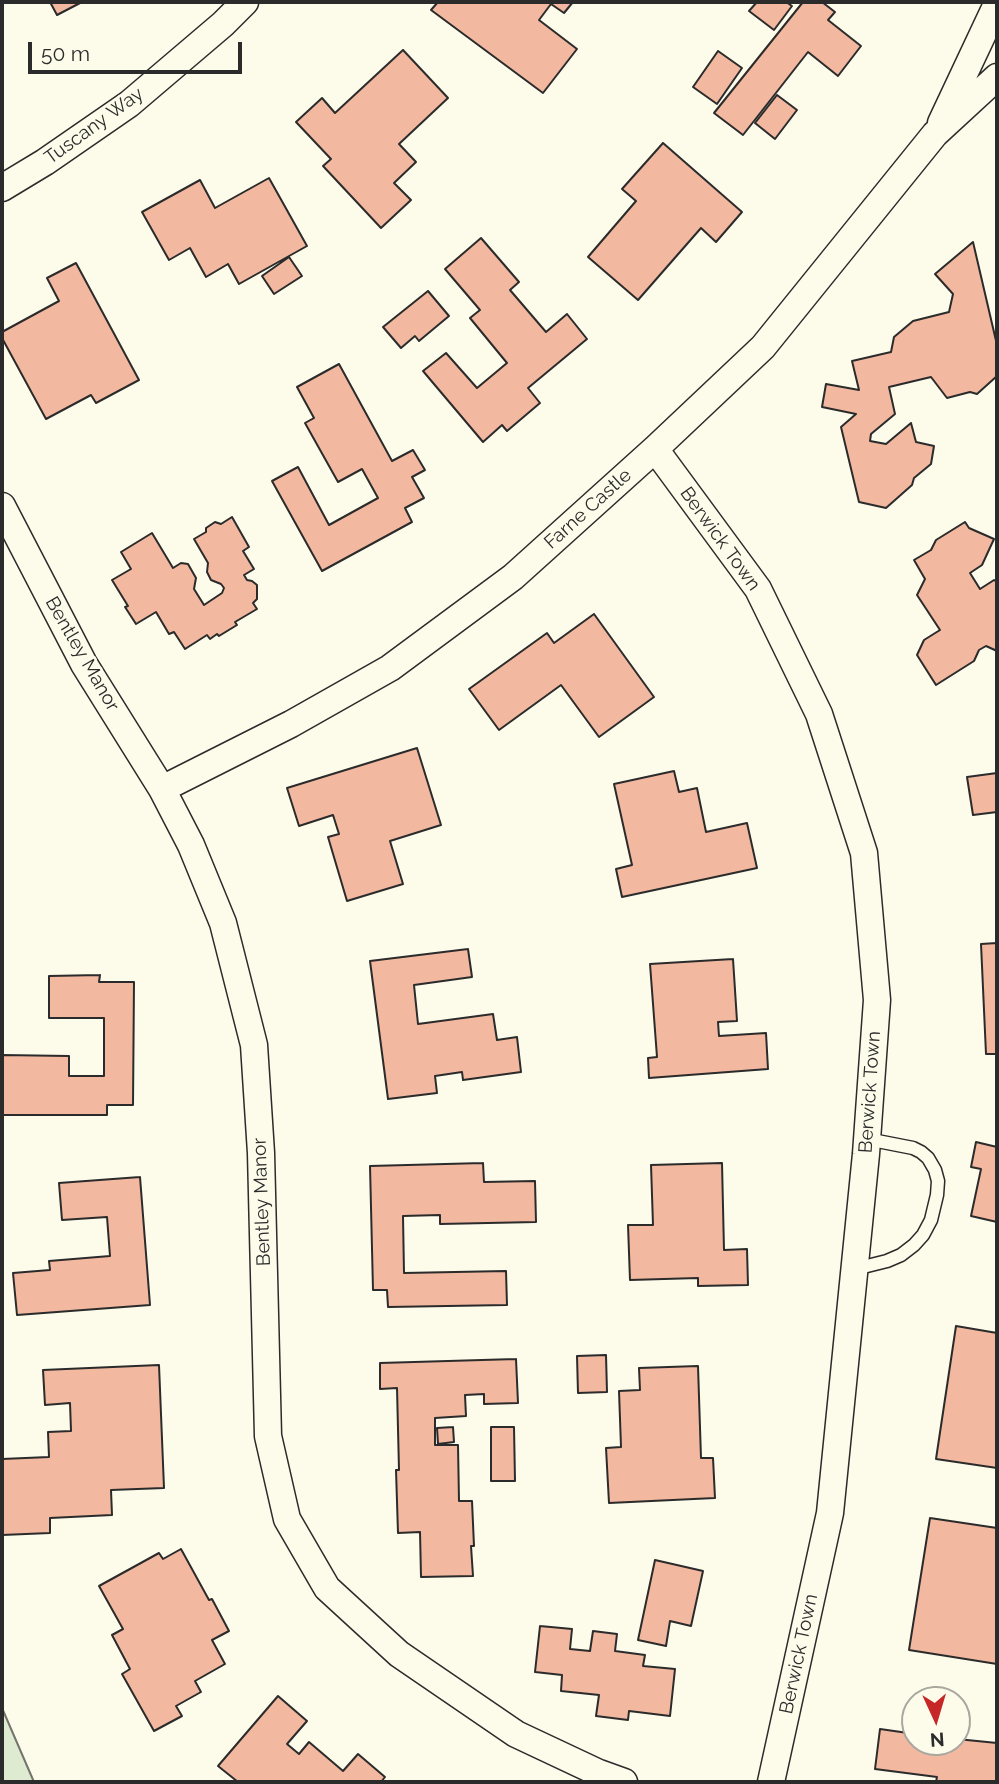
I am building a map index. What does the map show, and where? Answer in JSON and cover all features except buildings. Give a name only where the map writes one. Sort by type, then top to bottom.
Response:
[{"type":"street","name":"Tuscany Way","points":[[2,188],[130,104],[245,2]]},
{"type":"street","name":"Farne Castle","points":[[935,134],[997,4]]},
{"type":"street","name":"Farne Castle","points":[[162,789],[290,724],[390,668],[513,577],[763,347],[935,134],[997,77]]},
{"type":"street","name":"Berwick Town","points":[[655,449],[758,589],[819,714],[864,853],[877,1000],[867,1139],[830,1513],[771,1782]]},
{"type":"street","name":"Bentley Manor","points":[[2,506],[84,664],[162,789],[191,845],[223,923],[254,1045],[261,1153],[268,1436],[287,1519],[327,1588],[399,1654],[516,1734],[624,1782]]},
{"type":"lane","points":[[855,1269],[887,1261],[914,1245],[931,1220],[937,1195],[938,1181],[935,1170],[921,1152],[867,1139]]},
{"type":"green space","points":[[2,1708],[34,1782],[2,1782]]}]
